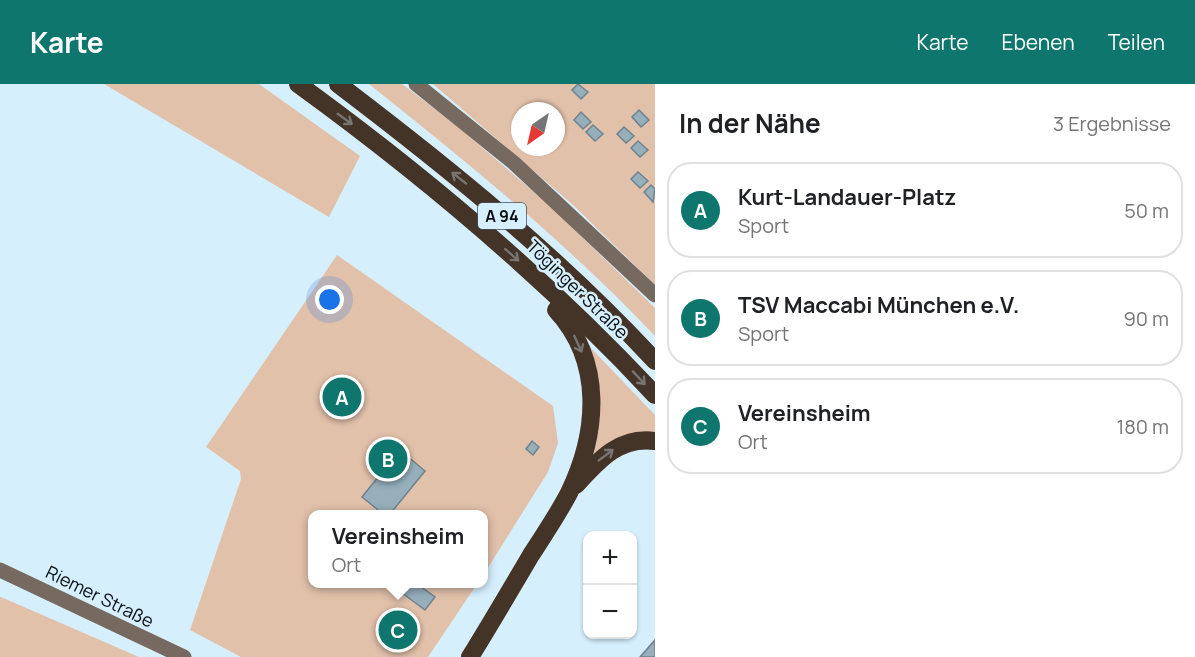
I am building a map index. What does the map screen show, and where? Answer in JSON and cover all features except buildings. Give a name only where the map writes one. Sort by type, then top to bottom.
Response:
[{"type":"highway","name":"Töginger Straße","points":[[298,84],[436,189],[537,278],[655,395]]},
{"type":"highway","name":"Töginger Straße","points":[[338,84],[468,184],[568,276],[655,361]]},
{"type":"highway","points":[[470,657],[569,493],[589,435],[593,411],[591,385],[585,358],[568,323],[544,298],[537,278]]},
{"type":"highway","points":[[569,493],[611,450],[635,440],[655,441]]},
{"type":"main road","points":[[416,84],[514,163],[655,295]]},
{"type":"main road","name":"Riemer Straße","points":[[0,570],[184,657]]},
{"type":"shaded area","points":[[104,84],[259,84],[360,156],[329,217]]},
{"type":"shaded area","points":[[369,84],[402,84],[456,125],[550,206],[655,308],[655,336],[588,269],[552,237],[480,174]]},
{"type":"shaded area","points":[[433,84],[655,84],[655,285],[573,205],[516,156],[565,156],[565,102],[511,102],[511,151]]},
{"type":"shaded area","points":[[337,255],[553,406],[558,443],[548,472],[488,568],[488,510],[308,510],[308,588],[474,588],[428,657],[241,657],[190,630],[241,479],[240,471],[206,447]]},
{"type":"shaded area","points":[[589,346],[655,415],[655,435],[587,464],[596,431],[599,405],[597,379]]},
{"type":"shaded area","points":[[1,597],[139,657],[0,657]]},
{"type":"place","name":"Kurt-Landauer-Platz","points":[[342,397]]},
{"type":"place","name":"TSV Maccabi München e.V.","points":[[388,459]]},
{"type":"place","name":"Vereinsheim","points":[[398,630]]}]
